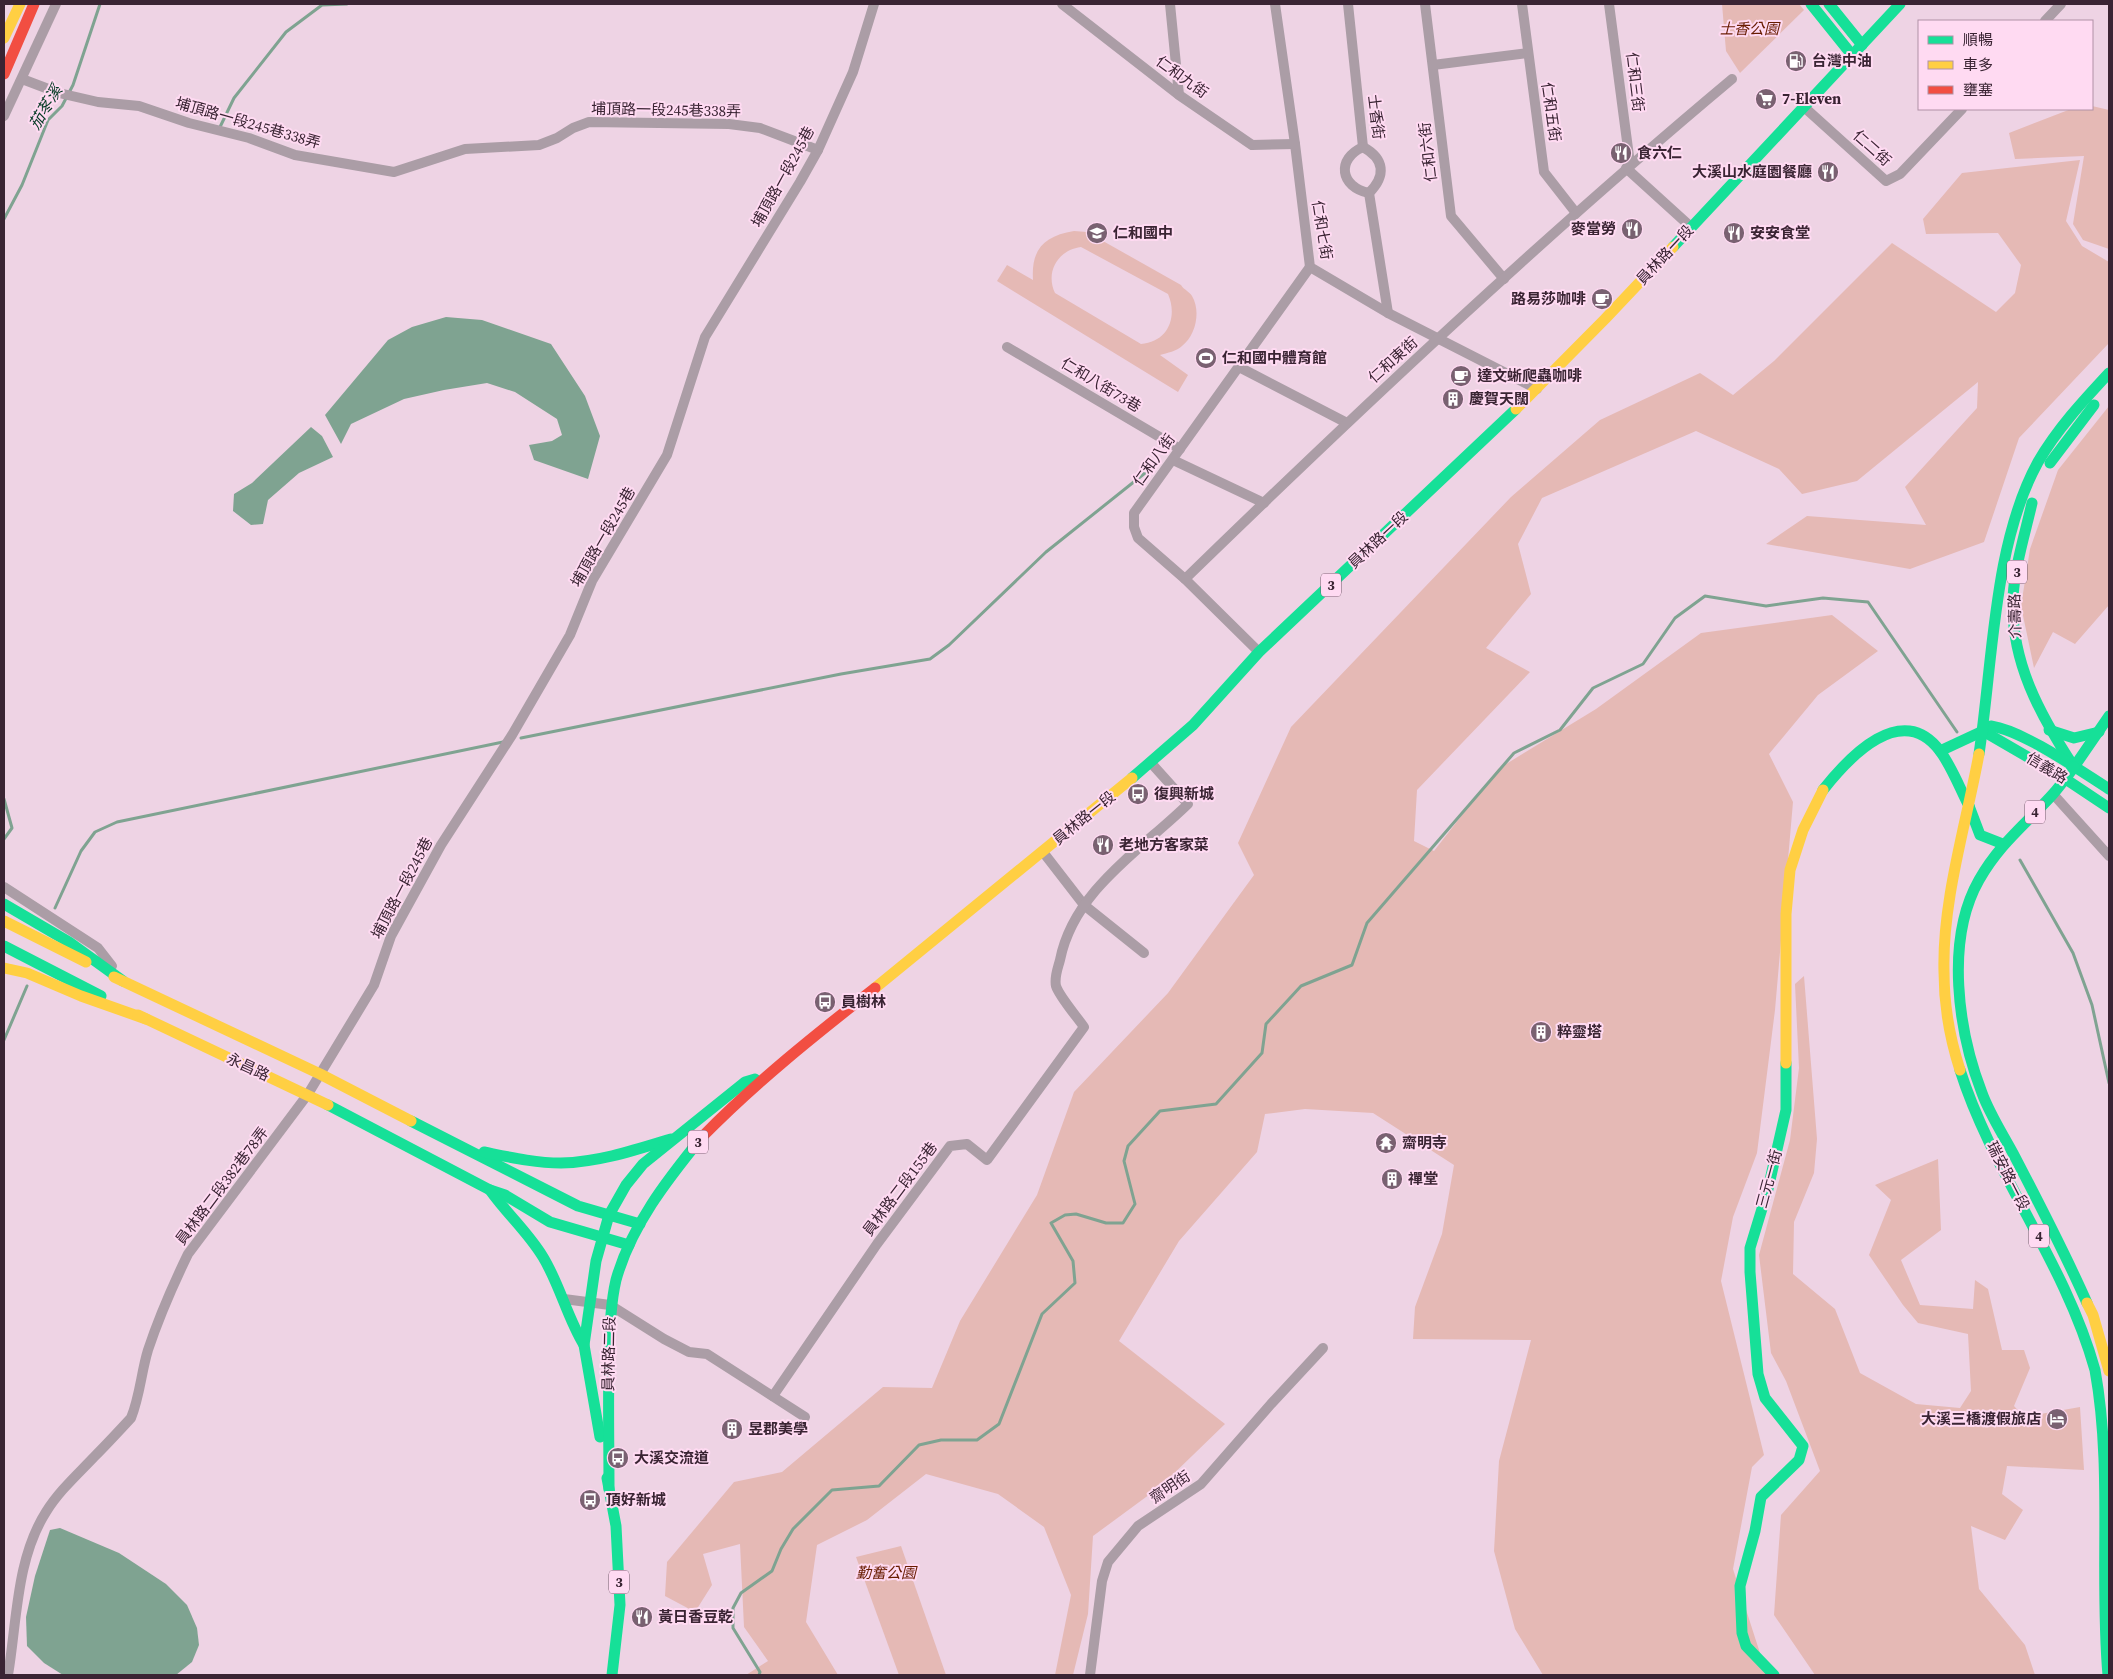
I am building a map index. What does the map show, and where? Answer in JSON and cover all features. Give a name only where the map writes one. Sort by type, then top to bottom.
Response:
[{"type":"main road","points":[[4,38],[20,4]]},
{"type":"main road","points":[[4,74],[34,4]]},
{"type":"main road","points":[[1811,4],[1852,55]]},
{"type":"main road","points":[[1829,4],[1862,45]]},
{"type":"main road","name":"員林路一段","points":[[640,1224],[677,1166],[699,1141],[770,1072],[1152,763],[1193,725],[1259,652],[1537,389],[1900,4]]},
{"type":"main road","name":"介壽路","points":[[1983,731],[2004,567],[2023,496],[2034,470],[2057,432],[2079,404],[2109,374]]},
{"type":"main road","name":"介壽路","points":[[2074,767],[2049,730],[2024,673],[2013,636],[2013,596],[2019,559],[2033,499],[2040,480],[2053,457],[2087,412],[2109,389]]},
{"type":"main road","name":"瑞安路一段","points":[[2109,716],[2053,794],[2003,844],[1979,880],[1968,904],[1960,931],[1958,964],[1963,1027],[1982,1094],[2068,1260],[2093,1315],[2109,1371]]},
{"type":"main road","name":"信義路","points":[[2109,789],[2005,728],[1991,726],[1983,731],[2064,778],[2109,808]]},
{"type":"main road","name":"三元一街","points":[[1774,1675],[1746,1646],[1742,1632],[1740,1586],[1755,1531],[1761,1497],[1799,1460],[1803,1446],[1796,1434],[1765,1398],[1758,1374],[1750,1272],[1750,1248],[1768,1189],[1786,1110],[1786,914],[1790,870],[1803,830],[1822,792],[1840,769],[1872,741],[1884,734],[1899,730],[1912,731],[1924,737],[1940,751],[1969,806],[1980,835],[2003,844]]},
{"type":"main road","points":[[2049,730],[2073,740],[2099,732]]},
{"type":"main road","points":[[1940,751],[1983,731]]},
{"type":"main road","name":"瑞安路一段","points":[[1983,731],[1950,911],[1944,959],[1948,1014],[1962,1078],[1978,1116],[2076,1310],[2090,1350],[2103,1405],[2108,1461],[2105,1638],[2108,1675]]},
{"type":"main road","points":[[4,904],[68,942],[123,981]]},
{"type":"main road","name":"永昌路","points":[[4,921],[123,981],[320,1074],[578,1206],[640,1224]]},
{"type":"main road","name":"永昌路","points":[[4,946],[146,1019],[308,1094],[490,1190],[505,1195],[550,1222],[629,1245]]},
{"type":"main road","points":[[4,968],[27,973],[81,996],[146,1019]]},
{"type":"main road","name":"員林路一段","points":[[603,1237],[609,1215],[626,1185],[643,1164],[746,1082],[770,1072]]},
{"type":"main road","points":[[467,1149],[527,1161],[577,1162],[619,1154],[672,1139]]},
{"type":"main road","points":[[490,1190],[498,1203],[530,1237],[551,1271],[564,1299],[575,1332],[584,1345]]},
{"type":"main road","name":"員林路二段","points":[[609,1489],[610,1305],[619,1269],[640,1224]]},
{"type":"main road","name":"員林路二段","points":[[603,1237],[596,1261],[584,1345],[616,1526],[620,1605],[612,1675]]},
{"type":"street","points":[[4,116],[56,4]]},
{"type":"street","name":"埔頂路一段245巷","points":[[308,1094],[374,985],[391,936],[441,846],[512,735],[570,635],[592,581],[667,455],[705,337],[796,190],[818,150],[853,72],[874,4]]},
{"type":"street","name":"仁和九街","points":[[1062,4],[1179,95],[1252,145],[1295,144]]},
{"type":"street","points":[[1170,4],[1179,95]]},
{"type":"street","name":"仁和七街","points":[[1275,4],[1310,267],[1388,313],[1537,389]]},
{"type":"street","name":"士香街","points":[[1348,4],[1363,147],[1372,152],[1376,157],[1381,171],[1378,184],[1369,192]]},
{"type":"street","name":"仁和六街","points":[[1425,4],[1451,216],[1504,279]]},
{"type":"street","name":"仁和五街","points":[[1522,4],[1544,172],[1576,213]]},
{"type":"street","name":"仁和三街","points":[[1609,4],[1628,166]]},
{"type":"street","points":[[2046,20],[2062,4]]},
{"type":"street","points":[[1433,65],[1528,53]]},
{"type":"street","name":"埔頂路一段245巷338弄","points":[[22,79],[80,98],[98,102],[139,106],[189,123],[249,138],[295,155],[394,172],[465,149],[539,145],[588,122],[728,124],[760,128],[818,150]]},
{"type":"street","name":"仁和東街","points":[[1185,579],[1347,422],[1628,166],[1732,79]]},
{"type":"street","name":"仁二街","points":[[1804,107],[1886,181],[1900,174],[1961,110]]},
{"type":"street","points":[[1363,147],[1353,152],[1346,161],[1344,172],[1349,183],[1357,190],[1369,192],[1388,313]]},
{"type":"street","points":[[1628,166],[1691,227]]},
{"type":"street","name":"仁和八街","points":[[1259,652],[1185,579],[1138,538],[1134,527],[1134,513],[1310,267]]},
{"type":"street","name":"仁和八街73巷","points":[[1007,347],[1180,449]]},
{"type":"street","points":[[1239,367],[1347,422]]},
{"type":"street","points":[[1173,460],[1264,503]]},
{"type":"street","points":[[1084,904],[1106,878],[1188,804],[1152,763]]},
{"type":"street","points":[[2053,794],[2109,856]]},
{"type":"street","points":[[1043,852],[1084,904],[1144,953]]},
{"type":"street","points":[[4,887],[98,948],[123,981]]},
{"type":"street","name":"員林路二段155巷","points":[[772,1396],[877,1244],[950,1146],[967,1144],[987,1160],[1084,1026],[1056,988],[1056,979],[1060,956],[1084,904]]},
{"type":"street","name":"員林路二段382巷78弄","points":[[8,1675],[22,1580],[31,1544],[44,1514],[73,1478],[131,1418],[136,1407],[148,1352],[174,1284],[188,1254],[308,1094]]},
{"type":"street","points":[[564,1299],[610,1305],[664,1339],[689,1352],[707,1354],[804,1417]]},
{"type":"street","name":"齋明街","points":[[1090,1675],[1102,1581],[1108,1562],[1138,1526],[1201,1484],[1323,1348]]},
{"type":"green space","name":"士香公園","points":[[1722,4],[1799,4],[1804,10],[1740,73],[1726,51]]},
{"type":"green space","points":[[2093,106],[2109,110],[2109,249],[2083,240],[2073,224],[2084,156],[2015,159],[2009,133],[2068,110],[2093,110]]},
{"type":"green space","points":[[2080,160],[2066,221],[2082,246],[2109,262],[2109,343],[2019,438],[1984,542],[1910,569],[1766,544],[1807,516],[1926,525],[1905,487],[1977,408],[1978,382],[1857,481],[1802,494],[1779,469],[1696,431],[1542,498],[1518,544],[1531,594],[1486,648],[1530,672],[1417,790],[1414,841],[1434,851],[1498,769],[1596,709],[1701,633],[1832,615],[1878,651],[1818,695],[1769,754],[1793,802],[1775,1010],[1757,1153],[1733,1217],[1721,1281],[1764,1455],[1752,1467],[1733,1569],[1767,1675],[1543,1675],[1515,1629],[1494,1551],[1499,1461],[1531,1340],[1413,1339],[1415,1307],[1442,1234],[1454,1165],[1373,1113],[1305,1109],[1265,1114],[1257,1152],[1179,1241],[1119,1341],[1225,1424],[1161,1486],[1093,1536],[1088,1614],[1073,1675],[1055,1675],[1071,1595],[1044,1527],[998,1494],[926,1474],[867,1520],[817,1545],[806,1622],[838,1675],[746,1675],[768,1661],[744,1627],[740,1544],[703,1554],[712,1585],[695,1612],[665,1596],[667,1562],[734,1482],[782,1472],[883,1387],[932,1388],[960,1321],[1037,1195],[1074,1092],[1168,993],[1254,875],[1238,843],[1291,727],[1511,497],[1600,420],[1700,373],[1733,395],[1774,361],[1892,243],[1996,312],[2015,293],[2021,265],[1998,233],[1926,234],[1923,219],[1962,173]]},
{"type":"green space","points":[[1074,231],[1087,232],[1181,285],[1191,294],[1195,302],[1196,322],[1191,336],[1180,348],[1160,355],[1188,375],[1178,392],[997,281],[1007,265],[1033,280],[1034,260],[1037,252],[1047,241],[1064,233]],"holes":[[[1081,247],[1168,294],[1172,311],[1168,327],[1158,339],[1141,344],[1055,293],[1052,285],[1053,270],[1060,257],[1066,252]]]},
{"type":"green space","points":[[2109,406],[2109,605],[2075,644],[2053,632],[2034,668],[2021,606],[2030,549],[2058,470]]},
{"type":"green space","points":[[1804,976],[1817,1139],[1814,1173],[1794,1222],[1793,1274],[1835,1309],[1860,1373],[1916,1404],[1960,1408],[1971,1391],[1968,1334],[1918,1323],[1903,1305],[1869,1255],[1891,1200],[1875,1185],[1938,1159],[1941,1230],[1901,1260],[1920,1305],[1973,1309],[1975,1280],[1988,1289],[2002,1350],[2024,1350],[2030,1368],[2014,1406],[2024,1417],[2080,1407],[2084,1470],[2007,1466],[2002,1494],[2023,1510],[2005,1540],[1971,1526],[1979,1589],[2025,1645],[2035,1675],[1815,1675],[1774,1615],[1781,1515],[1820,1471],[1786,1381],[1771,1353],[1759,1255],[1790,1140],[1799,1068],[1795,984]]},
{"type":"green space","name":"勤奮公園","points":[[901,1546],[946,1675],[899,1675],[856,1557]]},
{"type":"shaded area","points":[[446,317],[482,320],[551,344],[585,396],[600,436],[588,479],[534,460],[529,445],[552,441],[562,435],[557,419],[515,392],[487,383],[404,399],[351,424],[341,444],[325,415],[388,340],[412,327]]},
{"type":"shaded area","points":[[311,427],[322,436],[333,457],[299,473],[268,500],[263,524],[251,525],[233,511],[234,494],[252,483]]},
{"type":"shaded area","points":[[60,1528],[119,1553],[166,1584],[187,1605],[197,1628],[199,1645],[192,1662],[176,1675],[63,1675],[44,1663],[27,1646],[26,1617],[35,1576],[50,1530]]},
{"type":"waterway","name":"茄苳溪","points":[[4,219],[22,185],[48,120],[62,106],[73,85],[100,4]]},
{"type":"waterway","points":[[220,127],[234,98],[286,32],[322,5],[347,4]]},
{"type":"waterway","points":[[521,738],[841,674],[930,659],[949,645],[1046,552],[1145,473]]},
{"type":"waterway","points":[[759,1675],[760,1672],[733,1628],[733,1608],[741,1593],[772,1571],[781,1549],[793,1529],[832,1490],[879,1486],[919,1445],[941,1440],[977,1440],[999,1424],[1042,1314],[1075,1283],[1073,1261],[1051,1223],[1065,1215],[1076,1214],[1106,1223],[1123,1223],[1135,1204],[1124,1161],[1128,1146],[1160,1111],[1216,1104],[1262,1053],[1266,1024],[1301,986],[1352,965],[1367,923],[1514,753],[1560,730],[1593,688],[1643,664],[1675,618],[1705,596],[1766,606],[1823,598],[1868,602],[1957,732]]},
{"type":"waterway","points":[[55,908],[81,851],[95,832],[117,822],[503,742]]},
{"type":"waterway","name":"茄苳溪","points":[[4,799],[12,828],[4,839]]},
{"type":"waterway","points":[[2020,860],[2073,953],[2092,1005],[2109,1083]]},
{"type":"waterway","points":[[4,1040],[27,986]]},
{"type":"traffic: fast","points":[[1811,4],[1852,55]]},
{"type":"traffic: fast","points":[[1829,4],[1862,45]]},
{"type":"traffic: fast","points":[[1673,247],[1900,4]]},
{"type":"traffic: fast","points":[[1979,754],[2003,566],[2023,494],[2038,462],[2053,438],[2109,373]]},
{"type":"traffic: fast","points":[[2050,463],[2094,405]]},
{"type":"traffic: fast","points":[[1132,778],[1193,725],[1259,652],[1516,409]]},
{"type":"traffic: fast","points":[[2032,503],[2014,585],[2013,621],[2016,643],[2022,665],[2039,707],[2074,767]]},
{"type":"traffic: fast","points":[[2074,767],[2109,716]]},
{"type":"traffic: fast","points":[[1983,731],[1991,726],[2019,735],[2051,752],[2109,789]]},
{"type":"traffic: fast","points":[[2049,730],[2074,738],[2099,732]]},
{"type":"traffic: fast","points":[[1823,790],[1847,763],[1877,739],[1893,732],[1909,731],[1925,737],[1940,751],[1969,806]]},
{"type":"traffic: fast","points":[[1940,751],[1983,731]]},
{"type":"traffic: fast","points":[[1983,731],[2064,778],[2109,808]]},
{"type":"traffic: fast","points":[[2074,767],[2053,794],[2005,844],[1979,880],[1968,904],[1962,930],[1959,957],[1959,986],[1967,1042],[1985,1101],[2052,1229],[2087,1303]]},
{"type":"traffic: fast","points":[[1969,806],[1980,835],[2003,844]]},
{"type":"traffic: fast","points":[[4,904],[69,942],[123,981]]},
{"type":"traffic: fast","points":[[4,946],[101,996]]},
{"type":"traffic: fast","points":[[1774,1675],[1746,1646],[1742,1633],[1740,1586],[1755,1531],[1761,1497],[1799,1460],[1803,1446],[1765,1398],[1758,1374],[1750,1272],[1750,1248],[1768,1189],[1786,1110],[1786,1063]]},
{"type":"traffic: fast","points":[[1960,1070],[1991,1146],[2066,1292],[2082,1330],[2095,1370],[2100,1407],[2105,1483],[2105,1599],[2108,1675]]},
{"type":"traffic: fast","points":[[600,1437],[584,1345],[596,1261],[609,1215],[626,1185],[643,1164],[745,1082],[755,1079]]},
{"type":"traffic: fast","points":[[328,1105],[490,1190],[505,1195],[550,1222],[629,1245]]},
{"type":"traffic: fast","points":[[411,1121],[578,1206],[640,1224]]},
{"type":"traffic: fast","points":[[609,1489],[609,1359],[611,1310],[616,1280],[631,1241],[641,1222],[663,1187],[702,1137]]},
{"type":"traffic: fast","points":[[484,1152],[542,1162],[561,1163],[617,1155],[671,1139]]},
{"type":"traffic: fast","points":[[490,1190],[531,1239],[543,1257],[584,1345]]},
{"type":"traffic: fast","points":[[607,1478],[616,1526],[620,1605],[612,1675]]},
{"type":"traffic: slow","points":[[4,38],[20,4]]},
{"type":"traffic: slow","points":[[1516,409],[1673,247]]},
{"type":"traffic: slow","points":[[1960,1070],[1946,1009],[1944,945],[1956,863],[1979,754]]},
{"type":"traffic: slow","points":[[875,988],[1132,778]]},
{"type":"traffic: slow","points":[[1786,1063],[1786,914],[1790,870],[1803,830],[1823,790]]},
{"type":"traffic: slow","points":[[4,921],[86,962]]},
{"type":"traffic: slow","points":[[4,968],[27,973],[81,996],[146,1019]]},
{"type":"traffic: slow","points":[[114,977],[320,1074],[411,1121]]},
{"type":"traffic: slow","points":[[138,1015],[328,1105]]},
{"type":"traffic: slow","points":[[2087,1303],[2093,1315],[2109,1371]]},
{"type":"traffic: jam","points":[[4,74],[34,4]]},
{"type":"traffic: jam","points":[[702,1137],[765,1078],[875,988]]},
{"type":"place","name":"台灣中油","points":[[1796,61]]},
{"type":"place","name":"7-Eleven","points":[[1766,99]]},
{"type":"place","name":"食六仁","points":[[1621,153]]},
{"type":"place","name":"大溪山水庭園餐廳","points":[[1828,172]]},
{"type":"place","name":"麥當勞","points":[[1632,229]]},
{"type":"place","name":"仁和國中","points":[[1097,233]]},
{"type":"place","name":"安安食堂","points":[[1734,233]]},
{"type":"place","name":"路易莎咖啡","points":[[1602,299]]},
{"type":"place","name":"仁和國中體育館","points":[[1206,358]]},
{"type":"place","name":"達文蜥爬蟲咖啡","points":[[1461,376]]},
{"type":"place","name":"慶賀天闊","points":[[1453,399]]},
{"type":"place","name":"復興新城","points":[[1138,794]]},
{"type":"place","name":"老地方客家菜","points":[[1103,845]]},
{"type":"place","name":"員樹林","points":[[825,1002]]},
{"type":"place","name":"粹靈塔","points":[[1541,1032]]},
{"type":"place","name":"齋明寺","points":[[1386,1143]]},
{"type":"place","name":"禪堂","points":[[1392,1179]]},
{"type":"place","name":"大溪三橋渡假旅店","points":[[2057,1419]]},
{"type":"place","name":"昱郡美學","points":[[732,1429]]},
{"type":"place","name":"大溪交流道","points":[[618,1458]]},
{"type":"place","name":"頂好新城","points":[[590,1500]]},
{"type":"place","name":"黃日香豆乾","points":[[642,1617]]}]
